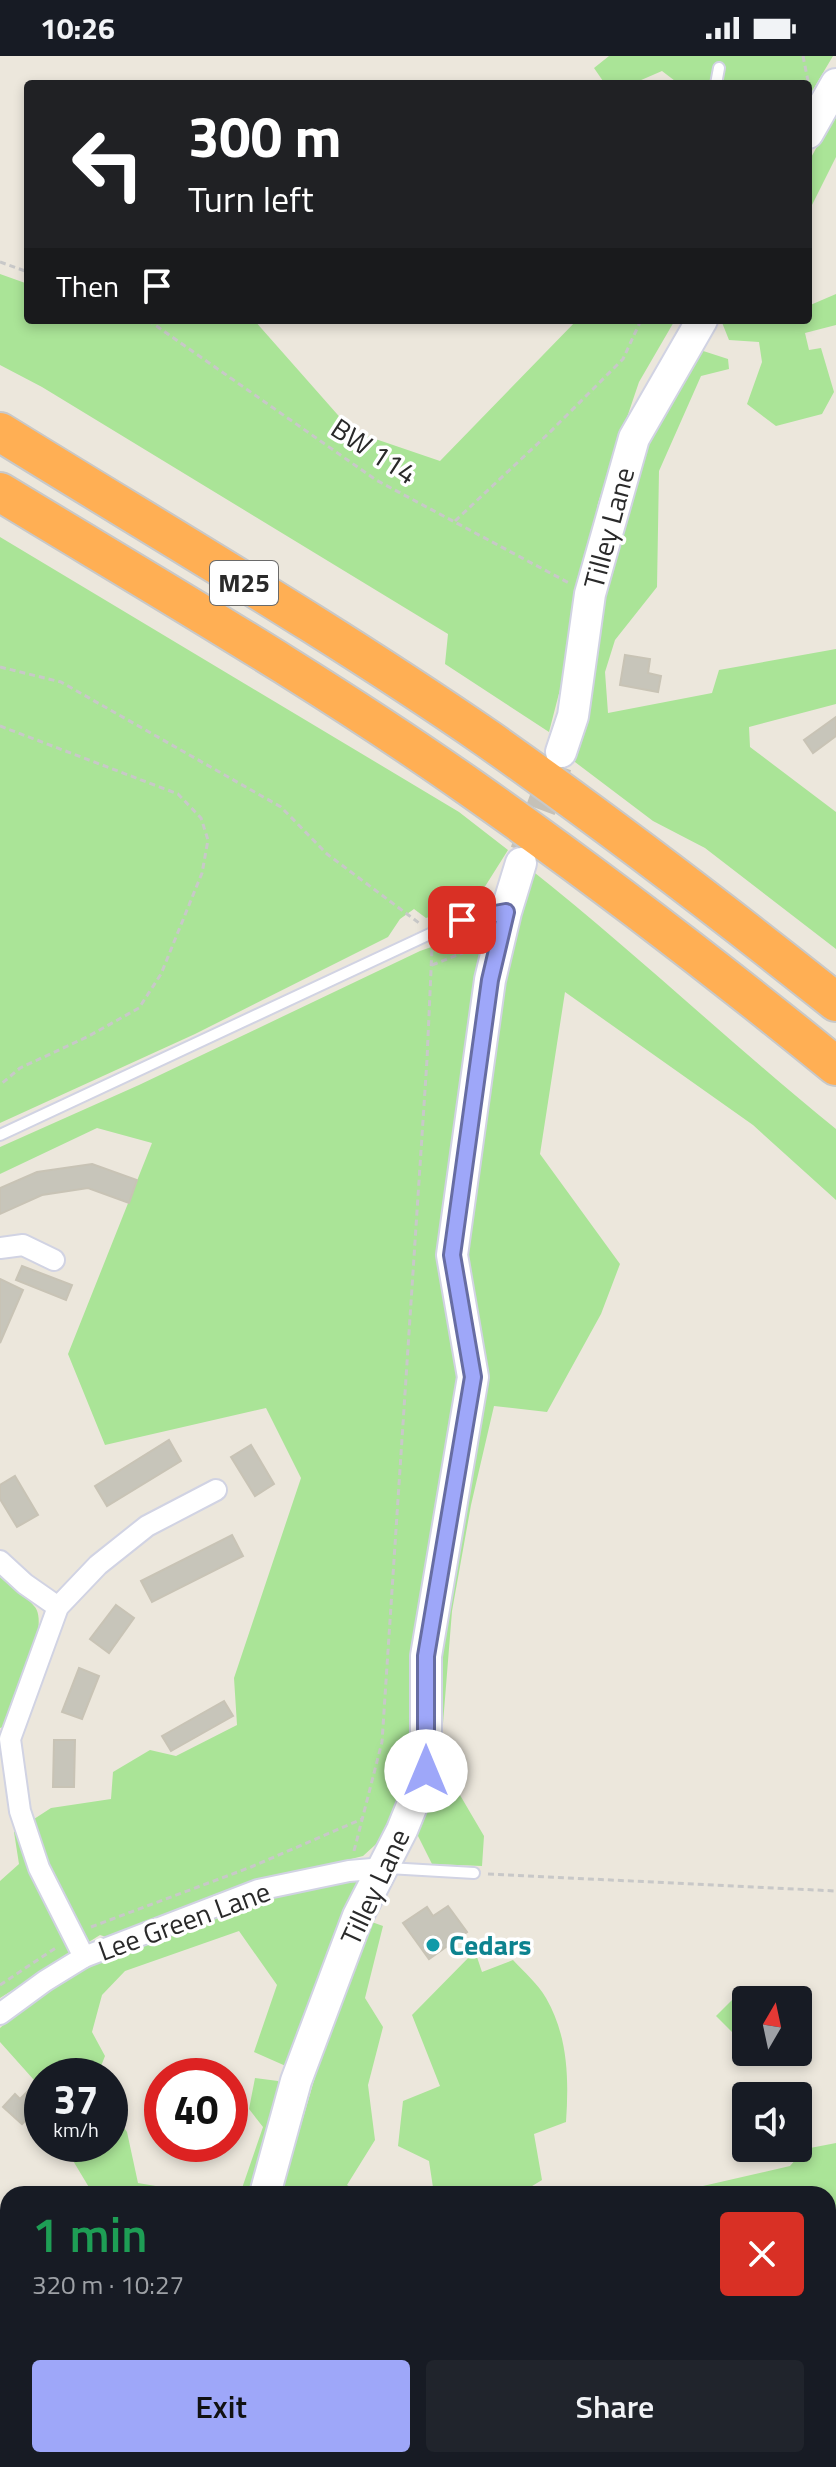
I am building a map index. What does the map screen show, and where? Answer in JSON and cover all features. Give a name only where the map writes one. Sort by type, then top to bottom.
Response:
[{"type":"highway","name":"M25","points":[[0,432],[364,657],[486,739],[743,927],[836,1002]]},
{"type":"highway","name":"M25","points":[[0,492],[293,671],[469,787],[717,969],[836,1066]]},
{"type":"street","points":[[812,126],[836,84]]},
{"type":"street","name":"Tilley Lane","points":[[561,752],[573,716],[590,594],[634,438],[700,324]]},
{"type":"street","name":"Tilley Lane","points":[[267,2186],[296,2081],[358,1916],[384,1868],[426,1771],[426,1656],[473,1377],[452,1255],[490,980],[521,863]]},
{"type":"street","points":[[0,1248],[23,1245],[54,1260]]},
{"type":"street","points":[[84,1957],[39,1868],[20,1811],[5,1739],[58,1607],[98,1565],[147,1526],[216,1490]]},
{"type":"street","points":[[0,1561],[25,1584],[58,1607]]},
{"type":"street","name":"Lee Green Lane","points":[[0,2014],[84,1957],[258,1890],[349,1871],[384,1868]]},
{"type":"lane","points":[[717,80],[719,68]]},
{"type":"lane","points":[[0,1135],[432,933],[462,920],[506,912]]},
{"type":"lane","points":[[384,1868],[474,1873]]},
{"type":"path","points":[[0,262],[24,271]]},
{"type":"path","name":"BW 114","points":[[154,324],[376,480],[590,594]]},
{"type":"path","points":[[454,522],[623,359],[639,324]]},
{"type":"path","points":[[0,667],[61,682],[281,807],[327,854],[432,933],[427,1060],[382,1742],[349,1871]]},
{"type":"path","points":[[0,726],[178,794],[201,818],[208,840],[202,873],[161,974],[139,1008],[87,1037],[20,1068],[0,1085]]},
{"type":"path","points":[[431,965],[480,947]]},
{"type":"path","points":[[83,1930],[251,1867],[362,1819]]},
{"type":"path","points":[[474,1873],[836,1891]]},
{"type":"path","points":[[0,1985],[60,1946]]},
{"type":"green space","points":[[609,56],[833,56],[812,91],[812,80],[674,80],[662,71],[641,80],[602,80],[594,68]]},
{"type":"green space","points":[[836,112],[836,157],[812,205],[812,156]]},
{"type":"green space","points":[[0,274],[24,283],[24,324],[258,324],[352,431],[440,461],[573,324],[673,324],[639,382],[598,503],[572,643],[549,732],[445,664],[448,634],[42,387],[0,365]]},
{"type":"green space","points":[[836,294],[836,325],[805,333],[809,350],[821,348],[834,392],[822,414],[776,426],[747,404],[762,362],[759,342],[729,340],[723,324],[812,324],[812,304]]},
{"type":"green space","points":[[694,348],[728,359],[729,369],[701,376],[659,471],[657,587],[615,640],[605,672],[608,713],[712,693],[719,670],[836,649],[836,704],[749,727],[750,747],[836,812],[836,949],[705,848],[653,821],[571,759],[605,580],[641,439]]},
{"type":"green space","points":[[0,537],[459,812],[508,850],[474,904],[426,918],[414,909],[400,919],[388,937],[195,1034],[0,1123]]},
{"type":"green space","points":[[530,869],[836,1129],[836,1200],[753,1125],[565,992],[540,1154],[620,1264],[601,1314],[547,1412],[494,1406],[471,1505],[452,1611],[440,1761],[484,1836],[482,1866],[432,1864],[416,1832],[397,1825],[363,1856],[343,1861],[364,1890],[288,2067],[254,2052],[277,1985],[239,1931],[125,1971],[102,1995],[92,2032],[104,2058],[24,2058],[24,2069],[0,2042],[0,2028],[44,1988],[112,1939],[100,1935],[0,1998],[0,1881],[19,1864],[14,1832],[51,1808],[111,1799],[113,1772],[150,1750],[176,1756],[237,1725],[234,1678],[301,1478],[266,1408],[105,1445],[68,1354],[152,1143],[97,1128],[0,1174],[0,1147],[139,1085],[420,951],[474,932],[507,944]]},
{"type":"green space","points":[[0,1577],[34,1606],[38,1629],[23,1683],[6,1726],[0,1728]]},
{"type":"green space","points":[[369,1921],[383,1926],[365,1998],[383,2027],[368,2085],[375,2140],[349,2186],[283,2186],[322,2053]]},
{"type":"green space","points":[[475,1951],[482,1972],[513,1960],[543,1993],[563,2043],[567,2090],[566,2122],[534,2134],[542,2180],[532,2186],[433,2186],[429,2161],[398,2146],[403,2101],[440,2086],[412,2015]]},
{"type":"green space","points":[[732,2000],[732,2032],[716,2016]]},
{"type":"green space","points":[[255,2078],[278,2081],[283,2099],[257,2186],[243,2186],[263,2127],[249,2109]]},
{"type":"green space","points":[[128,2137],[138,2183],[156,2186],[88,2186],[74,2162],[128,2162]]},
{"type":"green space","points":[[836,2143],[836,2186],[703,2186],[790,2166],[794,2162],[812,2162],[812,2148]]},
{"type":"building","points":[[625,655],[650,659],[648,673],[661,676],[658,692],[620,685]]},
{"type":"building","points":[[836,717],[836,736],[813,753],[804,740]]},
{"type":"building","points":[[92,1164],[137,1180],[129,1203],[88,1188],[42,1195],[0,1214],[0,1188],[37,1172]]},
{"type":"building","points":[[22,1266],[72,1285],[66,1300],[16,1280]]},
{"type":"building","points":[[0,1279],[23,1290],[0,1343]]},
{"type":"building","points":[[169,1440],[181,1461],[107,1506],[95,1486]]},
{"type":"building","points":[[251,1445],[274,1484],[255,1496],[231,1457]]},
{"type":"building","points":[[15,1476],[38,1515],[17,1527],[0,1499],[0,1485]]},
{"type":"building","points":[[232,1535],[243,1556],[152,1602],[141,1581]]},
{"type":"building","points":[[116,1605],[134,1618],[109,1653],[90,1639]]},
{"type":"building","points":[[79,1668],[99,1676],[82,1719],[62,1712]]},
{"type":"building","points":[[224,1701],[233,1716],[171,1751],[162,1736]]},
{"type":"building","points":[[54,1740],[75,1740],[74,1787],[53,1787]]},
{"type":"building","name":"Cedars","points":[[448,1906],[467,1932],[429,1959],[403,1923],[427,1907],[433,1916]]},
{"type":"building","points":[[15,2094],[20,2099],[24,2095],[22,2124],[3,2107]]},
{"type":"tunnel","points":[[525,852],[557,765]]},
{"type":"place","name":"Cedars","points":[[433,1945]]},
{"type":"route","points":[[426,1771],[426,1656],[473,1377],[452,1255],[490,980],[506,912],[462,920]]}]
